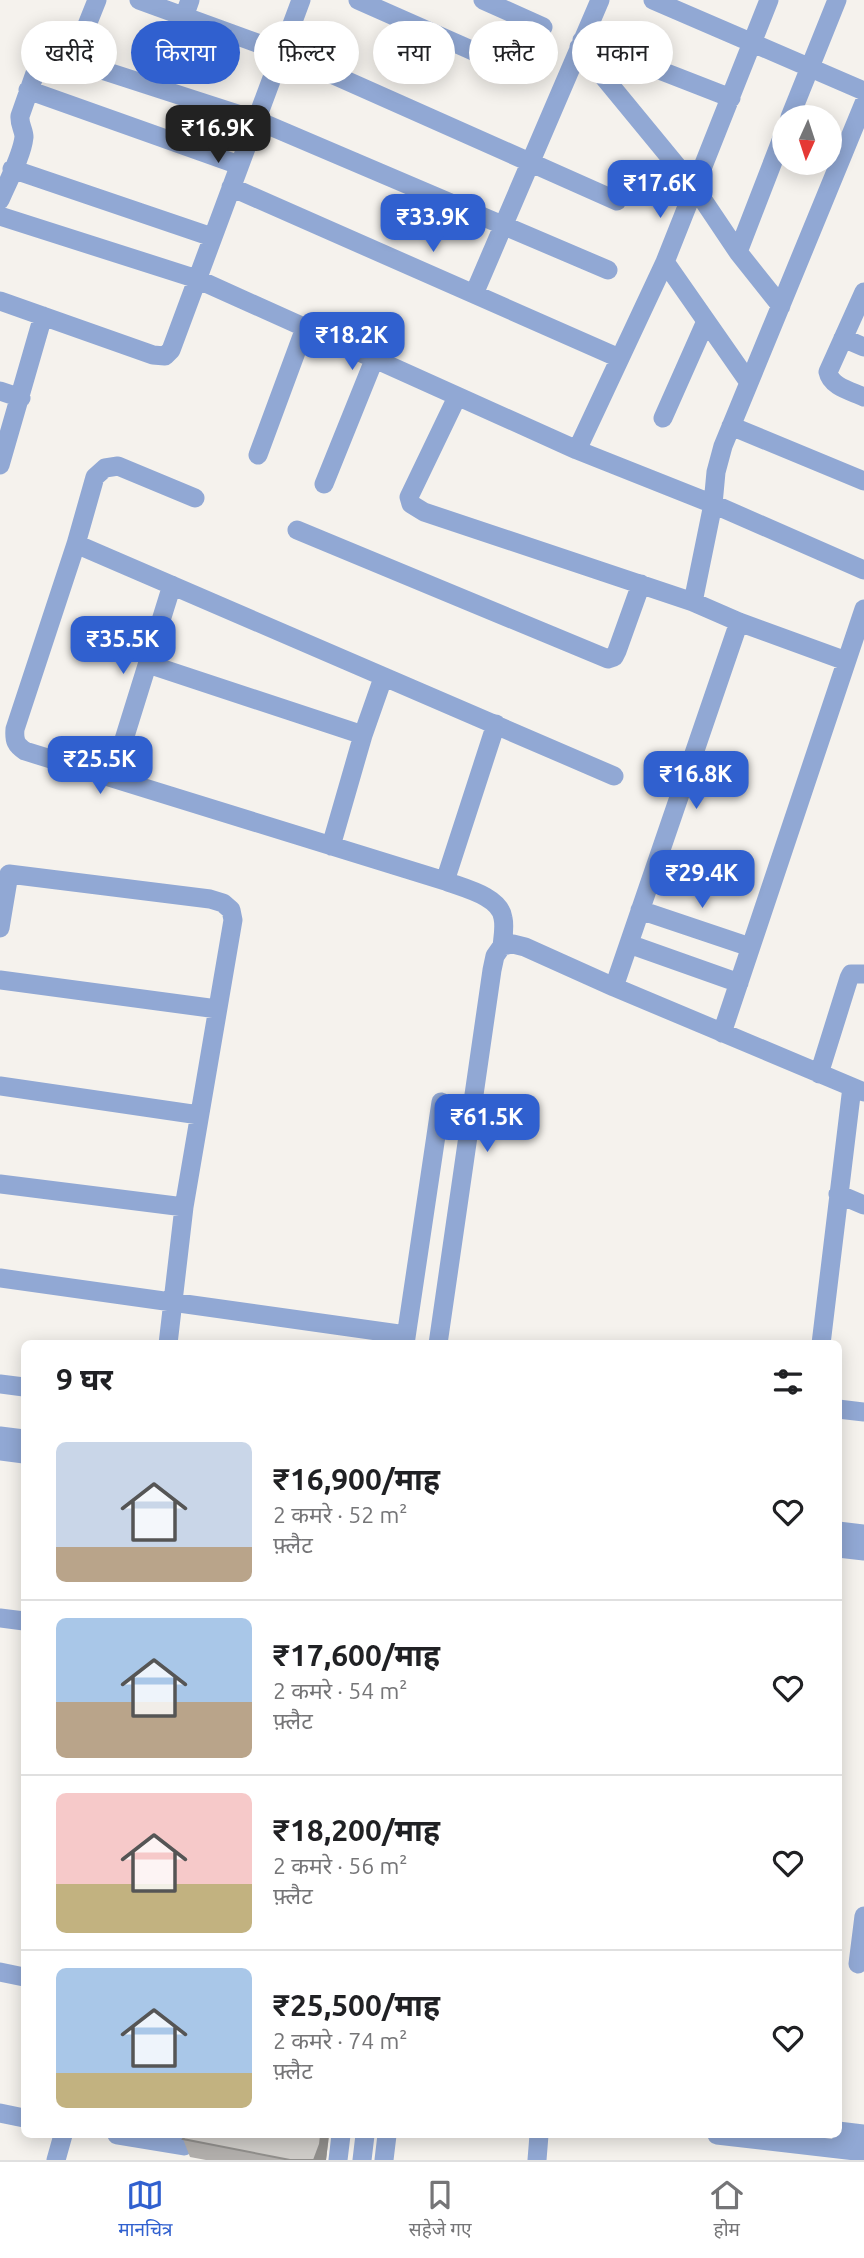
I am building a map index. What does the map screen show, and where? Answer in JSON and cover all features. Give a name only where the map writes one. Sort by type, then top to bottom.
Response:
[{"type":"street","points":[[89,21],[97,0]]},
{"type":"street","points":[[139,0],[187,8],[254,39]]},
{"type":"street","points":[[293,21],[301,0]]},
{"type":"street","points":[[358,0],[469,49]]},
{"type":"street","points":[[483,0],[530,21]]},
{"type":"street","points":[[591,21],[600,0]]},
{"type":"street","points":[[653,0],[864,91]]},
{"type":"street","points":[[577,450],[665,262],[769,0]]},
{"type":"street","points":[[795,105],[837,0]]},
{"type":"street","points":[[474,294],[572,64]]},
{"type":"street","points":[[117,75],[256,120],[608,270]]},
{"type":"street","points":[[673,77],[732,98]]},
{"type":"street","points":[[0,200],[23,139],[24,133],[19,121],[31,84]]},
{"type":"street","points":[[0,301],[153,355],[165,356],[175,342],[270,84]]},
{"type":"street","points":[[353,84],[617,201]]},
{"type":"street","points":[[613,84],[695,188],[738,251],[781,306]]},
{"type":"street","points":[[29,90],[239,166]]},
{"type":"street","points":[[693,602],[713,504],[716,472],[731,426],[864,103]]},
{"type":"street","points":[[738,251],[772,164]]},
{"type":"street","points":[[12,169],[212,237]]},
{"type":"street","points":[[231,187],[619,358]]},
{"type":"street","points":[[0,216],[198,279],[577,450],[713,504],[864,570]]},
{"type":"street","points":[[665,262],[748,381]]},
{"type":"street","points":[[864,292],[828,372],[834,384],[864,397]]},
{"type":"street","points":[[0,465],[43,316]]},
{"type":"street","points":[[663,418],[706,321]]},
{"type":"street","points":[[258,455],[305,328]]},
{"type":"street","points":[[843,338],[864,347]]},
{"type":"street","points":[[324,484],[374,360]]},
{"type":"street","points":[[0,391],[21,398]]},
{"type":"street","points":[[457,397],[409,497],[411,505],[424,512],[693,602],[739,622],[846,661]]},
{"type":"street","points":[[731,426],[864,481]]},
{"type":"street","points":[[195,498],[118,467],[105,468],[96,477],[14,739],[17,746],[25,751],[445,881],[486,898],[500,909],[503,917],[502,946],[495,956],[492,970],[439,1340]]},
{"type":"street","points":[[297,530],[608,659],[614,657],[642,584]]},
{"type":"street","points":[[76,544],[614,776]]},
{"type":"street","points":[[112,778],[172,585]]},
{"type":"street","points":[[722,1033],[864,609]]},
{"type":"street","points":[[614,987],[739,622]]},
{"type":"street","points":[[148,664],[363,735]]},
{"type":"street","points":[[331,846],[383,677]]},
{"type":"street","points":[[445,881],[496,724]]},
{"type":"street","points":[[0,928],[5,874],[210,899],[223,903],[231,910],[233,920],[184,1207],[168,1340]]},
{"type":"street","points":[[640,910],[750,947]]},
{"type":"street","points":[[502,946],[513,944],[524,947],[858,1090],[838,1194],[821,1340]]},
{"type":"street","points":[[629,944],[739,983]]},
{"type":"street","points":[[819,1074],[849,978],[856,972],[864,974]]},
{"type":"street","points":[[0,980],[217,1009]]},
{"type":"street","points":[[0,1086],[199,1115]]},
{"type":"street","points":[[0,1278],[173,1301],[406,1340],[441,1102]]},
{"type":"street","points":[[0,1184],[184,1207]]},
{"type":"street","points":[[838,1194],[864,1205]]},
{"type":"street","points":[[0,1384],[21,1387]]},
{"type":"street","points":[[842,1409],[864,1412]]},
{"type":"street","points":[[0,1436],[21,1439]]},
{"type":"street","points":[[0,1451],[21,1454]]},
{"type":"street","points":[[842,1531],[864,1534]]},
{"type":"street","points":[[842,1548],[864,1551]]},
{"type":"street","points":[[0,1618],[21,1621]]},
{"type":"street","points":[[842,1962],[861,1964],[864,1916]]},
{"type":"street","points":[[0,1972],[21,1976]]},
{"type":"street","points":[[0,2113],[21,2117]]},
{"type":"street","points":[[842,2131],[864,2134]]},
{"type":"street","points":[[56,2160],[62,2138]]},
{"type":"street","points":[[135,2138],[184,2146]]},
{"type":"street","points":[[338,2160],[341,2138]]},
{"type":"street","points":[[362,2160],[365,2138]]},
{"type":"street","points":[[384,2160],[387,2138]]},
{"type":"street","points":[[537,2160],[540,2138]]},
{"type":"street","points":[[745,2138],[864,2151]]},
{"type":"building","points":[[321,2138],[314,2160],[290,2160],[183,2139]]}]
